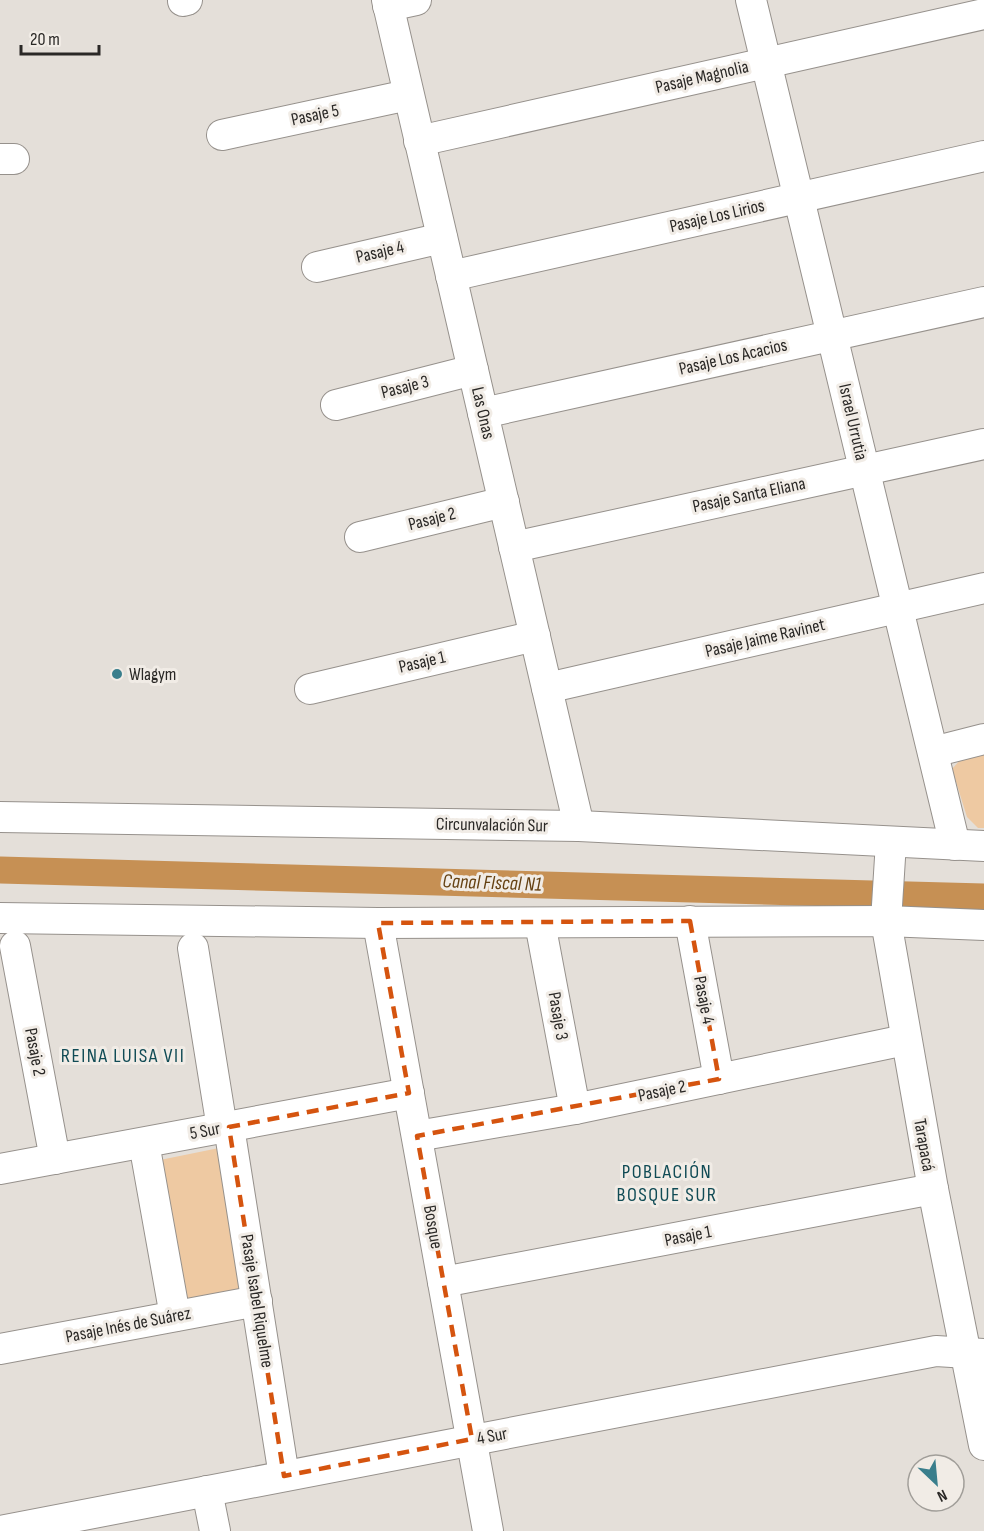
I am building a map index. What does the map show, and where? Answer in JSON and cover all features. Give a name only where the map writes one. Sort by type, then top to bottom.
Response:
[{"type":"street","name":"Israel Urrutia","points":[[751,0],[955,845]]},
{"type":"street","name":"Las Onas","points":[[397,2],[408,95],[579,826]]},
{"type":"street","name":"Pasaje Magnolia","points":[[419,141],[984,14]]},
{"type":"street","name":"Pasaje 5","points":[[222,135],[408,95]]},
{"type":"street","name":"Pasaje Los Lirios","points":[[451,276],[984,156]]},
{"type":"street","name":"Pasaje 4","points":[[317,267],[442,238]]},
{"type":"street","name":"Pasaje Los Acacios","points":[[483,413],[984,302]]},
{"type":"street","name":"Pasaje 3","points":[[336,405],[473,370]]},
{"type":"street","name":"Pasaje Santa Eliana","points":[[514,547],[984,444]]},
{"type":"street","name":"Pasaje 2","points":[[360,537],[504,502]]},
{"type":"street","name":"Pasaje Jaime Ravinet","points":[[547,688],[984,588]]},
{"type":"street","name":"Pasaje 1","points":[[310,689],[535,636]]},
{"type":"street","points":[[933,752],[984,740]]},
{"type":"street","name":"Circunvalación Sur","points":[[0,817],[579,826],[891,848],[984,846]]},
{"type":"street","name":"Tarapacá","points":[[891,848],[886,913],[905,1040],[933,1189],[975,1354],[984,1445]]},
{"type":"street","points":[[0,918],[540,923],[690,921],[886,913],[984,925]]},
{"type":"street","name":"Pasaje 4","points":[[690,921],[719,1079]]},
{"type":"street","name":"Bosque","points":[[378,923],[489,1531]]},
{"type":"street","name":"Pasaje 3","points":[[540,923],[575,1109]]},
{"type":"street","name":"Pasaje 2","points":[[15,946],[54,1159]]},
{"type":"street","points":[[193,948],[225,1127]]},
{"type":"street","name":"Pasaje 2","points":[[417,1136],[575,1109],[905,1040]]},
{"type":"street","name":"5 Sur","points":[[0,1169],[409,1094]]},
{"type":"street","name":"Pasaje Isabel Riquelme","points":[[225,1127],[257,1301],[284,1476]]},
{"type":"street","points":[[144,1143],[175,1316]]},
{"type":"street","name":"Pasaje 1","points":[[443,1282],[933,1189]]},
{"type":"street","name":"Pasaje Inés de Suárez","points":[[0,1349],[257,1301]]},
{"type":"street","name":"4 Sur","points":[[0,1531],[76,1524],[207,1491],[936,1351],[975,1354]]},
{"type":"street","points":[[207,1491],[215,1531]]},
{"type":"highlighted area","points":[[690,921],[719,1079],[417,1136],[472,1439],[284,1476],[229,1127],[409,1093],[378,923]]},
{"type":"shaded area","points":[[984,753],[984,828],[978,828],[967,817],[952,769],[962,758]]},
{"type":"shaded area","points":[[219,1148],[245,1292],[184,1303],[160,1160]]},
{"type":"waterway","name":"Canal FIscal N1","points":[[0,870],[984,897]]},
{"type":"place","name":"Wlagym","points":[[117,674]]},
{"type":"district","name":"REINA LUISA VII","points":[[123,1056]]},
{"type":"district","name":"POBLACIÓN BOSQUE SUR","points":[[667,1184]]}]
